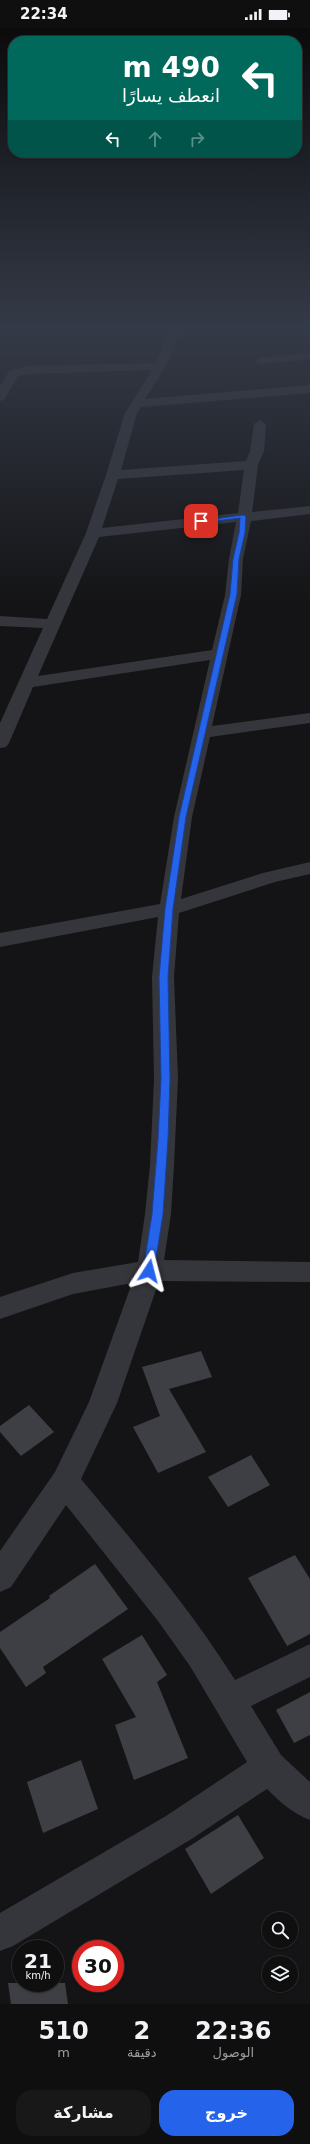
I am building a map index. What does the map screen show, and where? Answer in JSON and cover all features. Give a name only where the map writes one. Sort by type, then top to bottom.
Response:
[{"type":"street","points":[[0,743],[94,533],[113,475],[124,430],[128,420]]},
{"type":"street","points":[[0,1576],[65,1482],[103,1403],[149,1271],[158,1214],[164,1133],[166,1079],[163,977],[169,909],[182,817],[234,594],[236,559],[242,533],[243,516],[251,465],[257,451],[260,424]]},
{"type":"street","points":[[113,475],[251,465]]},
{"type":"street","points":[[94,533],[310,510]]},
{"type":"street","points":[[0,621],[53,624]]},
{"type":"street","points":[[27,683],[220,654]]},
{"type":"street","points":[[201,733],[310,718]]},
{"type":"street","points":[[0,940],[169,909],[270,877],[310,868]]},
{"type":"street","points":[[0,1308],[51,1290],[119,1275],[149,1271],[310,1272]]},
{"type":"street","points":[[65,1482],[169,1610],[201,1655],[269,1767],[305,1794]]},
{"type":"street","points":[[228,1700],[310,1660]]},
{"type":"street","points":[[0,1933],[178,1828],[269,1767]]},
{"type":"building","points":[[201,1351],[212,1377],[169,1389],[206,1452],[158,1473],[133,1427],[160,1416],[142,1367]]},
{"type":"building","points":[[29,1405],[54,1432],[21,1456],[0,1432],[0,1426]]},
{"type":"building","points":[[251,1455],[270,1485],[228,1507],[208,1477]]},
{"type":"building","points":[[295,1555],[310,1579],[310,1634],[287,1646],[248,1578]]},
{"type":"building","points":[[95,1564],[128,1609],[43,1667],[46,1673],[26,1687],[0,1648],[0,1632],[50,1598],[49,1596]]},
{"type":"building","points":[[142,1635],[167,1675],[157,1682],[188,1758],[134,1780],[115,1725],[136,1717],[102,1659]]},
{"type":"building","points":[[310,1692],[310,1735],[294,1743],[276,1710]]},
{"type":"building","points":[[81,1760],[98,1809],[43,1833],[27,1782]]},
{"type":"building","points":[[238,1815],[264,1858],[211,1894],[185,1849]]},
{"type":"building","points":[[8,1983],[12,1983],[12,1992],[64,1992],[65,1983],[68,2004],[11,2004]]},
{"type":"route","points":[[149,1271],[158,1214],[162,1165],[166,1079],[163,977],[169,909],[177,867],[182,817],[217,669],[226,620],[234,594],[234,571],[242,533],[243,516],[201,521]]}]
